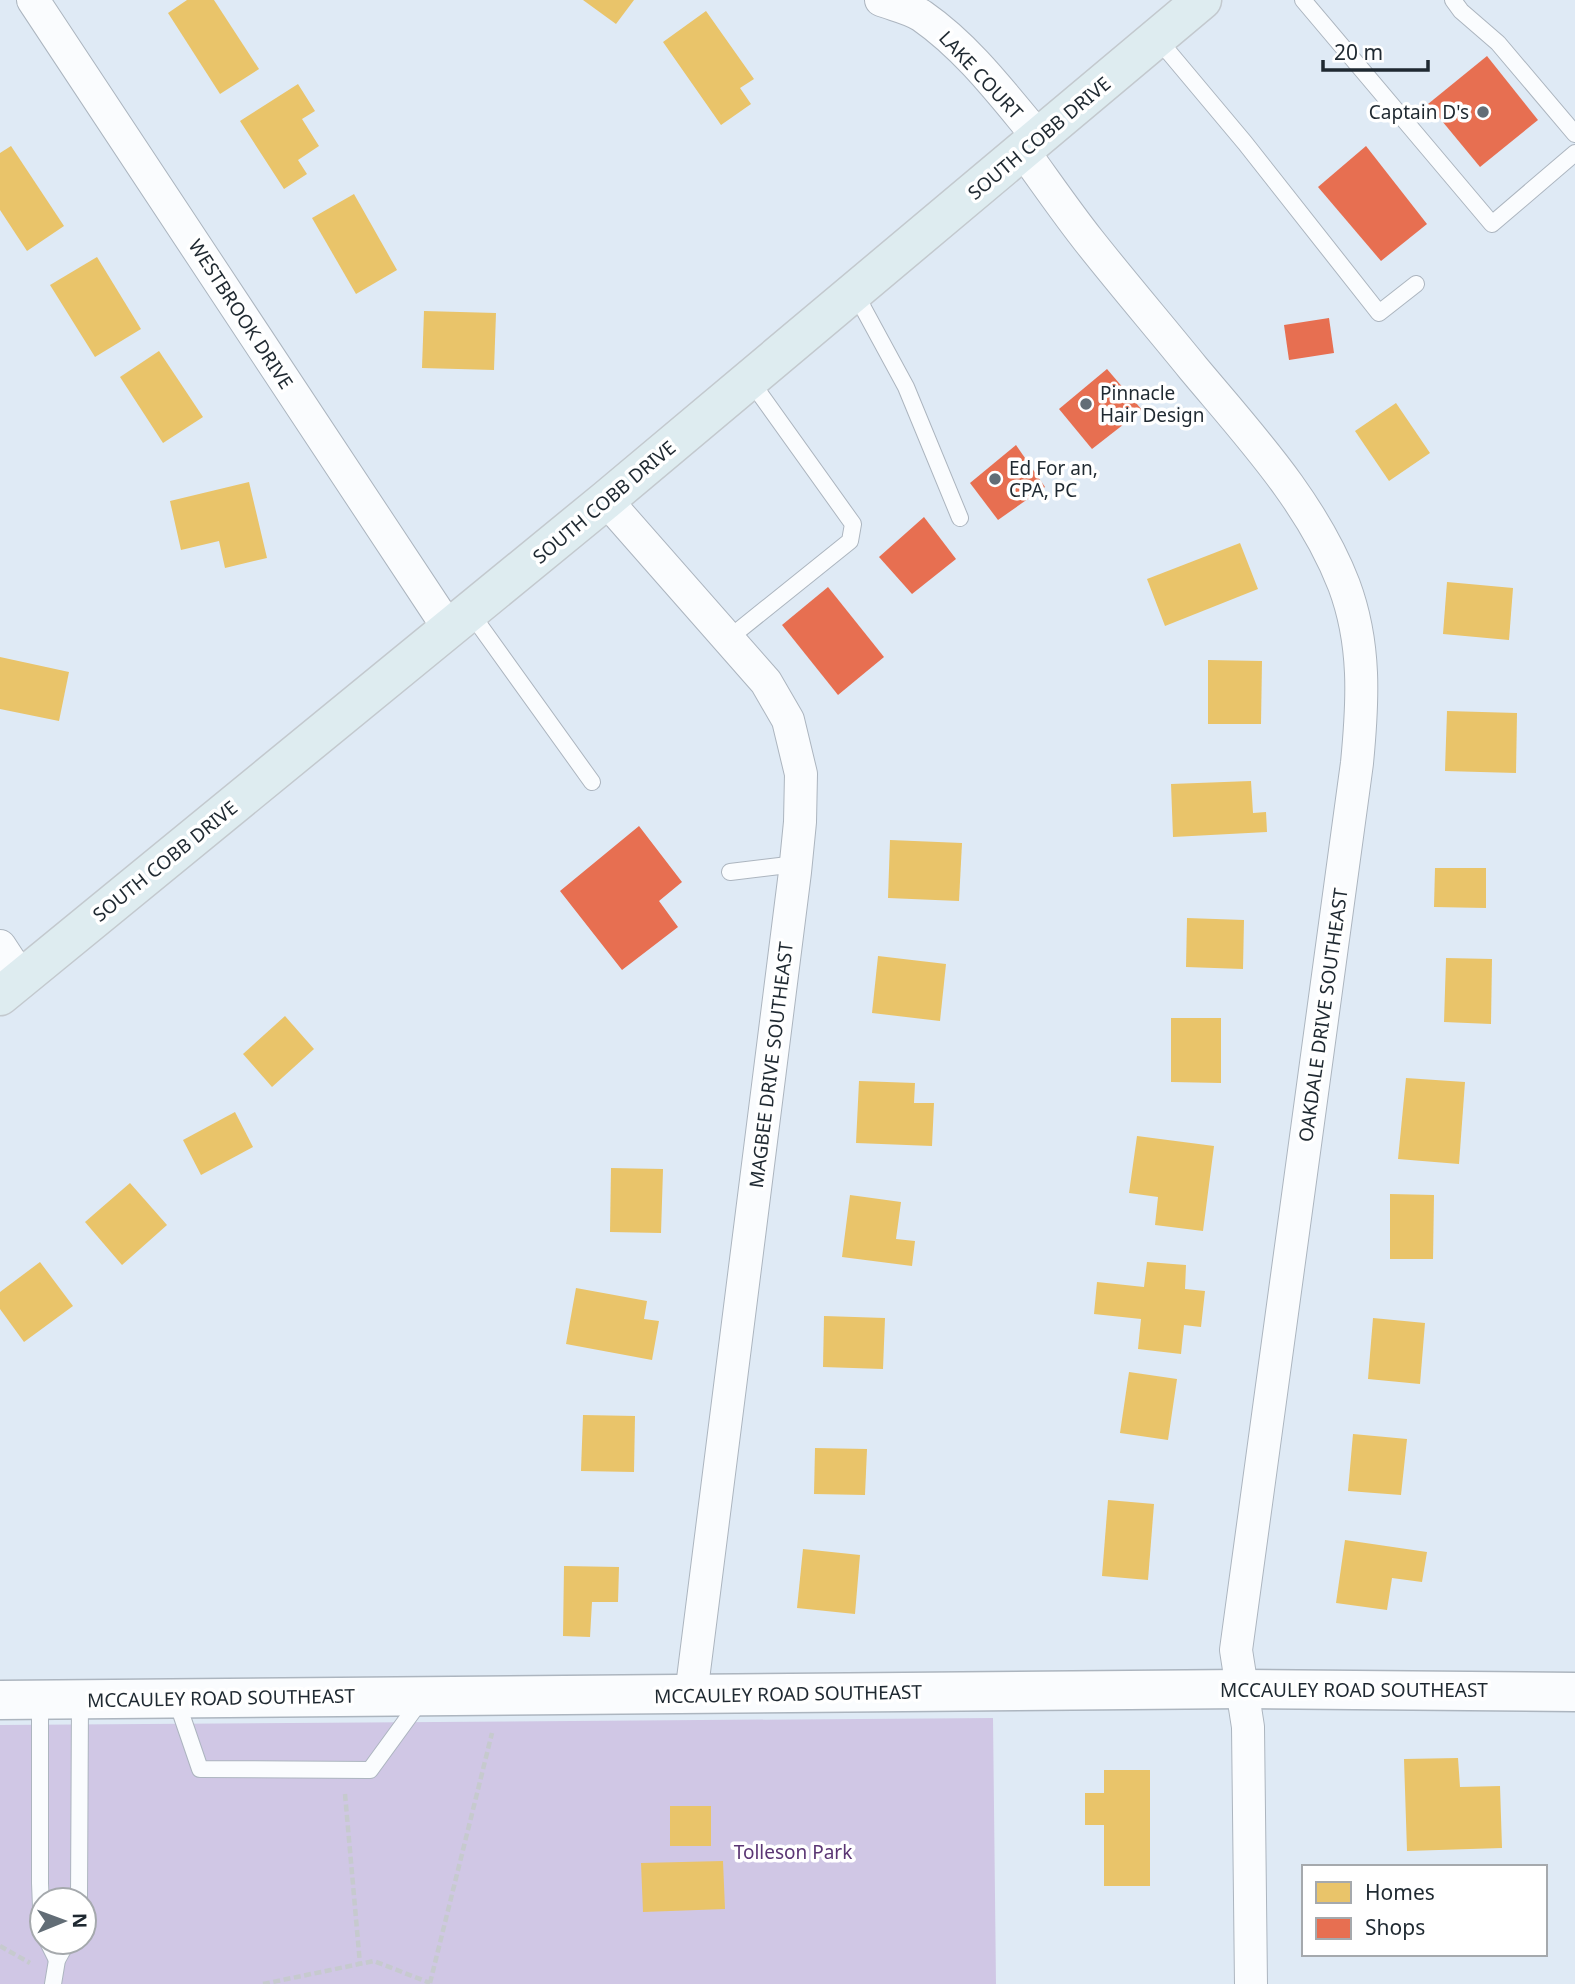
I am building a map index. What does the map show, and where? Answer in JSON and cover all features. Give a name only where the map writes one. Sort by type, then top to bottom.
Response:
[{"type":"main road","name":"SOUTH COBB DRIVE","points":[[10,987],[606,500],[1202,0]]},
{"type":"street","name":"WESTBROOK DRIVE","points":[[33,0],[459,620]]},
{"type":"street","name":"LAKE COURT","points":[[881,0],[920,14],[957,45],[987,76],[1030,145]]},
{"type":"street","name":"OAKDALE DRIVE SOUTHEAST","points":[[1030,145],[1088,239],[1278,470],[1307,511],[1344,586],[1358,636],[1363,674],[1357,763],[1237,1650],[1248,1727],[1251,1984]]},
{"type":"street","name":"MAGBEE DRIVE SOUTHEAST","points":[[606,500],[766,682],[788,720],[801,774],[796,864],[691,1695]]},
{"type":"street","points":[[0,946],[10,987]]},
{"type":"street","name":"MCCAULEY ROAD SOUTHEAST","points":[[0,1700],[1242,1689],[1575,1692]]},
{"type":"lane","points":[[1303,0],[1492,224],[1575,153]]},
{"type":"lane","points":[[1453,0],[1461,11],[1499,43],[1575,134]]},
{"type":"lane","points":[[1157,38],[1245,143],[1379,313],[1416,284]]},
{"type":"lane","points":[[855,293],[906,387],[960,518]]},
{"type":"lane","points":[[728,639],[850,541],[853,524],[750,380]]},
{"type":"lane","points":[[459,620],[592,782]]},
{"type":"lane","points":[[730,872],[796,864]]},
{"type":"lane","points":[[176,1699],[200,1769],[370,1770],[423,1697]]},
{"type":"lane","points":[[40,1700],[40,1886]]},
{"type":"lane","points":[[79,1886],[80,1700]]},
{"type":"lane","points":[[55,1956],[57,1960]]},
{"type":"lane","points":[[53,1984],[59,1956]]},
{"type":"path","points":[[263,1984],[374,1961],[430,1984],[501,1696]]},
{"type":"path","points":[[343,1770],[360,1964]]},
{"type":"green space","name":"Tolleson Park","points":[[993,1718],[996,1984],[0,1984],[0,1725]]},
{"type":"building: Homes","points":[[187,0],[214,0],[259,69],[220,94],[168,13]]},
{"type":"building: Homes","points":[[583,0],[634,0],[616,24]]},
{"type":"building: Homes","points":[[706,11],[754,79],[740,88],[751,104],[721,125],[663,42]]},
{"type":"building: Homes","points":[[298,84],[315,111],[302,119],[319,146],[298,160],[307,174],[284,189],[240,121]]},
{"type":"building: Homes","points":[[11,146],[64,226],[27,251],[0,210],[0,153]]},
{"type":"building: Homes","points":[[354,194],[397,270],[356,294],[312,218]]},
{"type":"building: Homes","points":[[97,257],[141,329],[95,357],[50,285]]},
{"type":"building: Homes","points":[[424,311],[496,313],[494,370],[422,368]]},
{"type":"building: Homes","points":[[159,351],[203,417],[163,443],[120,377]]},
{"type":"building: Homes","points":[[1396,403],[1430,453],[1389,481],[1355,431]]},
{"type":"building: Homes","points":[[249,482],[267,558],[225,568],[219,541],[181,550],[170,501]]},
{"type":"building: Homes","points":[[1240,543],[1258,589],[1165,626],[1147,579]]},
{"type":"building: Homes","points":[[1447,582],[1513,588],[1509,640],[1443,634]]},
{"type":"building: Homes","points":[[0,657],[69,672],[59,721],[0,709]]},
{"type":"building: Homes","points":[[1208,660],[1262,661],[1261,724],[1208,724]]},
{"type":"building: Homes","points":[[1447,711],[1517,713],[1516,773],[1445,771]]},
{"type":"building: Homes","points":[[1251,781],[1253,813],[1266,812],[1267,832],[1173,837],[1171,784]]},
{"type":"building: Homes","points":[[890,840],[962,843],[959,901],[888,898]]},
{"type":"building: Homes","points":[[1435,868],[1486,868],[1486,908],[1434,907]]},
{"type":"building: Homes","points":[[1187,918],[1244,920],[1243,969],[1186,967]]},
{"type":"building: Homes","points":[[878,956],[946,964],[940,1021],[872,1013]]},
{"type":"building: Homes","points":[[1446,958],[1492,959],[1491,1024],[1444,1022]]},
{"type":"building: Homes","points":[[285,1016],[314,1049],[272,1087],[243,1054]]},
{"type":"building: Homes","points":[[1171,1018],[1221,1018],[1221,1083],[1171,1082]]},
{"type":"building: Homes","points":[[1406,1078],[1465,1082],[1459,1164],[1398,1159]]},
{"type":"building: Homes","points":[[859,1081],[915,1083],[914,1103],[934,1103],[932,1146],[856,1143]]},
{"type":"building: Homes","points":[[235,1112],[253,1147],[201,1175],[183,1140]]},
{"type":"building: Homes","points":[[1137,1136],[1214,1146],[1203,1231],[1155,1225],[1158,1197],[1129,1193]]},
{"type":"building: Homes","points":[[611,1168],[663,1169],[661,1233],[610,1232]]},
{"type":"building: Homes","points":[[130,1183],[167,1225],[122,1265],[85,1222]]},
{"type":"building: Homes","points":[[1390,1194],[1434,1195],[1433,1259],[1390,1259]]},
{"type":"building: Homes","points":[[850,1195],[901,1202],[896,1239],[915,1241],[912,1266],[842,1257]]},
{"type":"building: Homes","points":[[40,1262],[73,1306],[24,1342],[0,1309],[0,1292]]},
{"type":"building: Homes","points":[[1147,1262],[1186,1265],[1185,1289],[1205,1291],[1201,1327],[1184,1325],[1181,1354],[1138,1349],[1141,1319],[1094,1314],[1097,1282],[1144,1287]]},
{"type":"building: Homes","points":[[576,1288],[647,1301],[644,1319],[659,1321],[652,1360],[566,1344]]},
{"type":"building: Homes","points":[[824,1316],[885,1318],[883,1369],[823,1367]]},
{"type":"building: Homes","points":[[1373,1318],[1425,1323],[1420,1384],[1368,1379]]},
{"type":"building: Homes","points":[[1129,1372],[1177,1379],[1168,1440],[1120,1433]]},
{"type":"building: Homes","points":[[583,1415],[635,1416],[634,1472],[581,1471]]},
{"type":"building: Homes","points":[[1353,1434],[1407,1439],[1401,1495],[1348,1491]]},
{"type":"building: Homes","points":[[815,1448],[867,1449],[865,1495],[814,1494]]},
{"type":"building: Homes","points":[[1108,1500],[1154,1504],[1148,1580],[1102,1576]]},
{"type":"building: Homes","points":[[1345,1540],[1427,1552],[1422,1582],[1392,1578],[1387,1610],[1336,1603]]},
{"type":"building: Homes","points":[[803,1549],[860,1555],[855,1614],[797,1608]]},
{"type":"building: Homes","points":[[564,1566],[619,1567],[618,1602],[592,1602],[590,1637],[563,1636]]},
{"type":"building: Homes","points":[[1458,1758],[1460,1787],[1500,1786],[1502,1848],[1407,1851],[1404,1759]]},
{"type":"building: Homes","points":[[1104,1770],[1150,1770],[1150,1886],[1104,1886],[1104,1825],[1085,1825],[1085,1793],[1104,1793]]},
{"type":"building: Homes","points":[[670,1806],[711,1806],[711,1846],[670,1846]]},
{"type":"building: Homes","points":[[723,1861],[725,1909],[643,1912],[641,1863]]},
{"type":"building: Shops","name":"Captain D's","points":[[1487,56],[1538,120],[1480,167],[1428,104]]},
{"type":"building: Shops","points":[[1366,146],[1427,224],[1381,261],[1318,187]]},
{"type":"building: Shops","points":[[1329,318],[1334,353],[1289,360],[1284,325]]},
{"type":"building: Shops","points":[[1107,369],[1142,410],[1092,449],[1059,409]]},
{"type":"building: Shops","points":[[1016,445],[1045,487],[998,520],[970,483]]},
{"type":"building: Shops","points":[[924,517],[956,559],[912,594],[879,557]]},
{"type":"building: Shops","points":[[828,587],[884,657],[838,695],[782,625]]},
{"type":"building: Shops","points":[[639,826],[682,882],[659,901],[678,927],[622,970],[560,891]]},
{"type":"place","name":"Captain D's","points":[[1483,112]]},
{"type":"place","name":"Pinnacle Hair Design","points":[[1086,404]]},
{"type":"place","name":"Ed For an, CPA, PC","points":[[995,479]]}]
